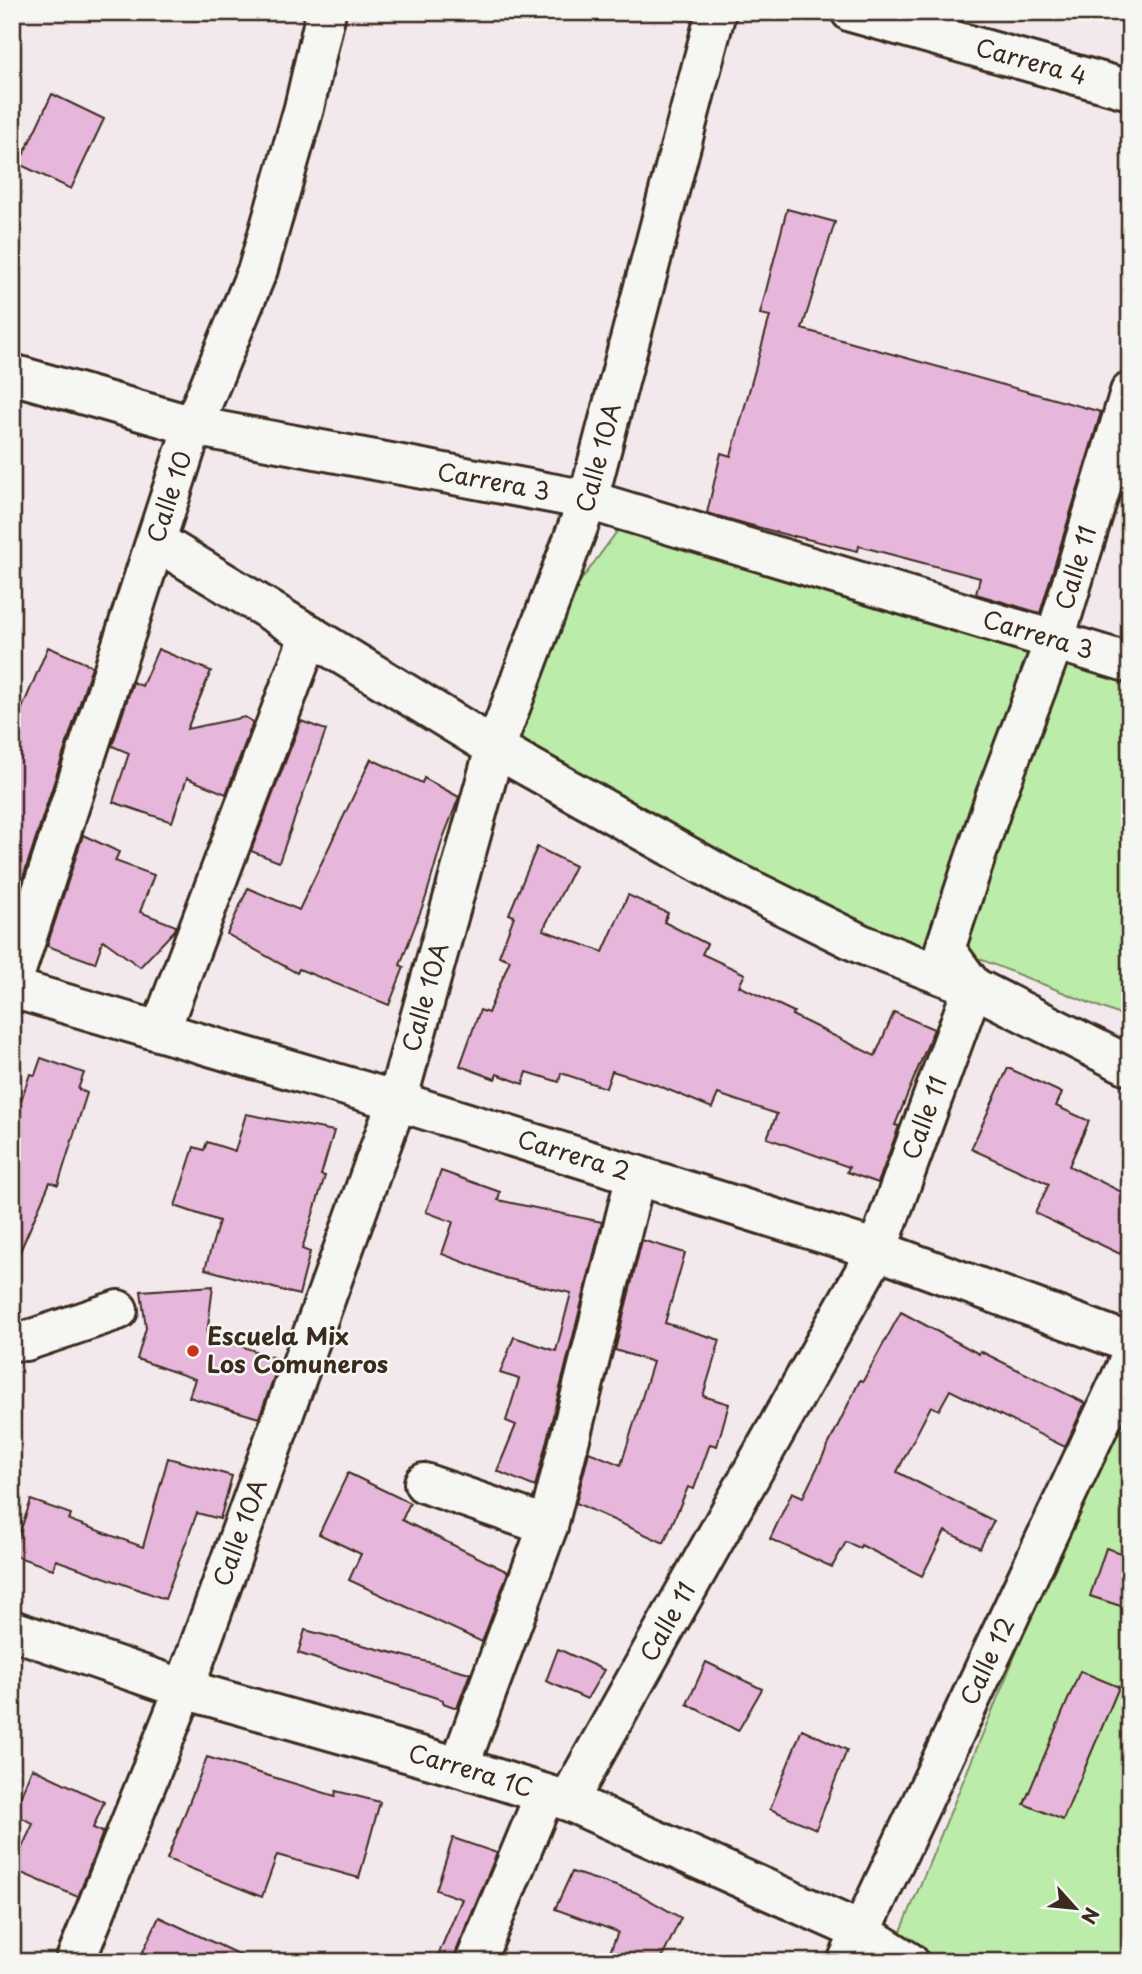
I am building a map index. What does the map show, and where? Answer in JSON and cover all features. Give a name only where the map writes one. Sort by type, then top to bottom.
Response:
[{"type":"street","name":"Calle 10","points":[[12,985],[193,426],[258,269],[304,108],[326,12]]},
{"type":"street","name":"Calle 10A","points":[[75,1962],[184,1689],[397,1101],[495,748],[588,500],[716,12]]},
{"type":"street","name":"Carrera 4","points":[[851,12],[1130,90]]},
{"type":"street","name":"Carrera 3","points":[[12,375],[193,426],[588,500],[1130,663]]},
{"type":"street","name":"Calle 11","points":[[475,1962],[557,1798],[877,1250],[973,986],[945,949],[996,795],[1054,642],[1130,392]]},
{"type":"street","points":[[156,541],[495,748],[737,883],[861,944],[973,986],[1130,1066]]},
{"type":"street","points":[[160,1031],[310,634]]},
{"type":"street","name":"Carrera 2","points":[[12,985],[877,1250],[1130,1343]]},
{"type":"street","points":[[458,1767],[548,1526],[636,1175]]},
{"type":"street","points":[[12,1340],[26,1341],[118,1310]]},
{"type":"street","name":"Calle 12","points":[[853,1946],[1130,1359]]},
{"type":"street","points":[[425,1483],[548,1526]]},
{"type":"street","name":"Carrera 1C","points":[[12,1630],[184,1689],[557,1798],[853,1946],[909,1962]]},
{"type":"green space","points":[[621,526],[1043,650],[939,957],[737,872],[505,744],[577,586]]},
{"type":"green space","points":[[1069,662],[1130,677],[1130,1019],[952,948],[1025,749]]},
{"type":"green space","points":[[1130,1409],[1130,1962],[932,1962],[897,1941],[1098,1455]]},
{"type":"building","points":[[52,94],[104,119],[71,189],[19,164]]},
{"type":"building","points":[[787,209],[835,222],[802,329],[1101,412],[1040,613],[976,594],[980,578],[859,546],[858,551],[794,537],[707,513],[721,453],[731,456],[770,316],[760,314]]},
{"type":"building","points":[[48,647],[92,666],[12,911],[12,732]]},
{"type":"building","points":[[158,649],[211,671],[187,729],[245,717],[253,722],[226,794],[187,778],[172,822],[113,802],[129,753],[112,746],[133,682],[142,686]]},
{"type":"building","points":[[301,721],[326,730],[279,862],[251,851]]},
{"type":"building","points":[[371,759],[422,783],[424,778],[459,797],[400,965],[404,967],[389,1005],[299,969],[297,973],[227,934],[248,888],[299,910]]},
{"type":"building","points":[[83,835],[119,852],[115,861],[154,875],[140,912],[176,926],[140,967],[103,940],[95,963],[47,946]]},
{"type":"building","points":[[537,847],[575,866],[543,930],[603,952],[628,895],[668,913],[664,922],[707,944],[702,954],[745,974],[739,986],[875,1056],[894,1012],[934,1029],[895,1125],[899,1126],[878,1183],[847,1172],[849,1167],[767,1138],[777,1114],[718,1094],[712,1108],[657,1085],[612,1071],[606,1088],[561,1073],[559,1082],[527,1072],[523,1084],[497,1074],[495,1079],[460,1066],[480,1010],[488,1013],[510,960],[499,956],[514,916],[509,914]]},
{"type":"building","points":[[41,1058],[84,1073],[78,1089],[87,1093],[58,1185],[50,1182],[12,1270],[12,1127],[30,1074],[35,1075]]},
{"type":"building","points":[[1008,1068],[1062,1093],[1056,1106],[1089,1121],[1069,1166],[1130,1196],[1130,1234],[1120,1254],[1035,1213],[1049,1184],[971,1149]]},
{"type":"building","points":[[246,1114],[334,1131],[321,1175],[325,1176],[302,1249],[310,1252],[299,1295],[205,1269],[219,1221],[175,1206],[194,1147],[204,1150],[207,1142],[235,1151]]},
{"type":"building","points":[[441,1171],[500,1192],[498,1200],[602,1222],[535,1487],[497,1471],[516,1425],[506,1421],[519,1379],[500,1373],[514,1337],[556,1351],[571,1293],[505,1278],[442,1254],[453,1222],[426,1212]]},
{"type":"building","points":[[642,1240],[685,1253],[665,1323],[720,1340],[703,1396],[729,1404],[717,1446],[710,1444],[694,1489],[688,1487],[664,1543],[576,1503],[589,1452],[621,1465],[653,1362],[615,1350]]},
{"type":"building","points":[[213,1286],[207,1334],[280,1360],[259,1418],[189,1397],[195,1379],[137,1359],[146,1328],[141,1291]]},
{"type":"building","points":[[901,1312],[979,1354],[980,1351],[1085,1403],[1065,1447],[950,1390],[939,1410],[931,1406],[897,1472],[994,1521],[980,1548],[945,1531],[922,1576],[861,1545],[860,1548],[846,1542],[832,1567],[770,1539],[792,1492],[803,1497],[860,1380],[863,1381]]},
{"type":"building","points":[[168,1458],[232,1476],[220,1519],[197,1513],[165,1599],[56,1560],[53,1569],[12,1555],[31,1500],[71,1514],[69,1520],[143,1547]]},
{"type":"building","points":[[348,1473],[410,1503],[402,1520],[508,1572],[482,1642],[349,1580],[361,1554],[319,1534]]},
{"type":"building","points":[[1106,1548],[1130,1556],[1130,1609],[1090,1596]]},
{"type":"building","points":[[305,1630],[470,1673],[457,1708],[443,1703],[443,1700],[298,1653]]},
{"type":"building","points":[[558,1649],[604,1670],[587,1699],[546,1681]]},
{"type":"building","points":[[706,1662],[762,1689],[738,1731],[687,1704]]},
{"type":"building","points":[[1080,1671],[1119,1687],[1063,1820],[1024,1804]]},
{"type":"building","points":[[802,1729],[847,1750],[816,1829],[770,1809]]},
{"type":"building","points":[[207,1757],[335,1796],[336,1791],[380,1802],[359,1878],[277,1855],[262,1897],[167,1859]]},
{"type":"building","points":[[32,1768],[104,1802],[93,1828],[103,1832],[78,1897],[12,1869],[33,1824],[14,1813]]},
{"type":"building","points":[[453,1838],[497,1853],[454,1962],[435,1962],[462,1899],[436,1890]]},
{"type":"building","points":[[572,1872],[635,1892],[681,1918],[660,1962],[606,1962],[618,1932],[555,1909]]},
{"type":"building","points":[[159,1917],[255,1962],[138,1962]]},
{"type":"place","name":"Escuela Mix Los Comuneros","points":[[193,1351]]}]
